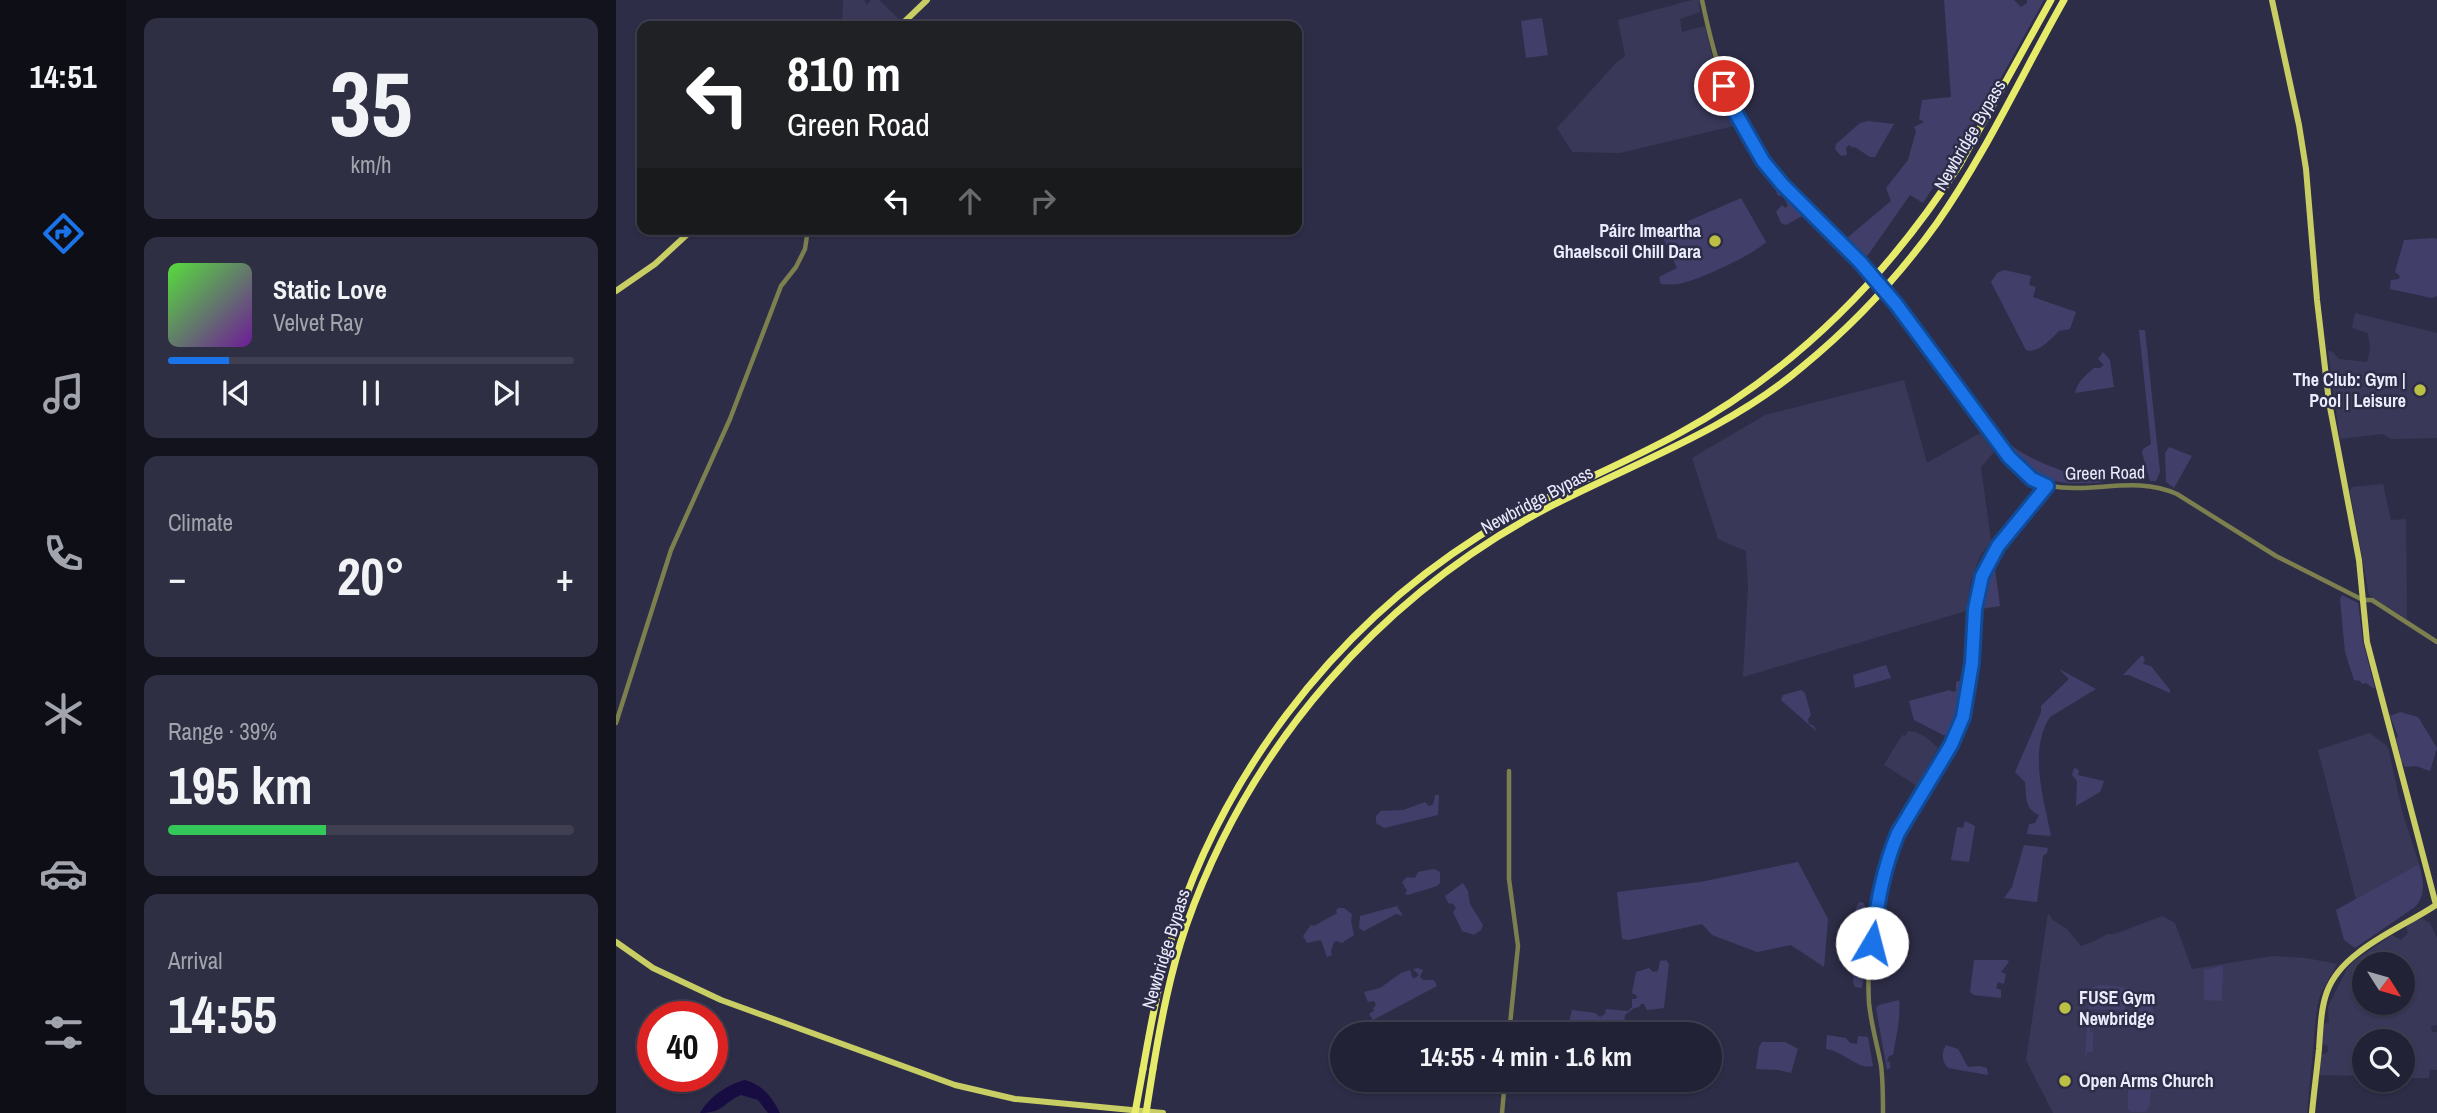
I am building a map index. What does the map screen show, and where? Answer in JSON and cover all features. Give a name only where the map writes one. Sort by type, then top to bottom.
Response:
[{"type":"highway","name":"Newbridge Bypass","points":[[1135,1113],[1154,1004],[1168,950],[1192,881],[1235,793],[1261,751],[1311,684],[1350,641],[1395,598],[1459,550],[1547,497],[1649,449],[1703,420],[1753,388],[1826,328],[1878,275],[1937,198],[1960,164],[2051,0]]},
{"type":"highway","name":"Newbridge Bypass","points":[[1146,1113],[1164,1005],[1185,930],[1221,841],[1269,758],[1299,715],[1339,667],[1376,629],[1428,585],[1483,545],[1552,506],[1653,459],[1709,428],[1801,369],[1835,338],[1881,292],[1936,224],[1969,172],[2064,0]]},
{"type":"main road","points":[[905,21],[927,0]]},
{"type":"main road","points":[[2272,0],[2301,136],[2329,402],[2358,560],[2367,642],[2436,907],[2394,929],[2358,953],[2347,962],[2330,984],[2320,1011],[2312,1113]]},
{"type":"main road","points":[[616,291],[647,271],[686,235]]},
{"type":"main road","points":[[616,942],[653,968],[721,1000],[955,1085],[1015,1099],[1163,1113]]},
{"type":"street","name":"Green Road","points":[[1702,0],[1718,69],[1730,103],[1756,150],[1782,184],[1860,262],[1896,304],[2003,451],[2032,479],[2047,486],[2076,488],[2160,486],[2276,556],[2363,600],[2372,600],[2437,642]]},
{"type":"street","points":[[616,723],[671,550],[730,419],[781,286],[796,267],[805,249],[807,235]]},
{"type":"street","points":[[1883,1113],[1882,1069],[1872,1027],[1868,971],[1884,871],[1898,833],[1951,745],[1963,717],[1972,663],[1975,609],[1982,576],[1998,546],[2047,486]]},
{"type":"street","points":[[1509,771],[1509,879],[1518,946],[1510,1022]]},
{"type":"street","points":[[1502,1113],[1504,1092]]},
{"type":"shaded area","points":[[843,0],[864,0],[867,5],[871,0],[879,0],[898,18],[895,21],[842,21]]},
{"type":"shaded area","points":[[1699,0],[1700,12],[1680,19],[1682,32],[1705,26],[1723,102],[1738,125],[1620,153],[1572,152],[1557,128],[1625,56],[1618,20]]},
{"type":"shaded area","points":[[1944,0],[2014,0],[2021,7],[2027,0],[2044,0],[1986,105],[1923,203],[1910,195],[1868,255],[1864,256],[1849,242],[1848,237],[1891,201],[1886,188],[1908,160],[1916,131],[1914,127],[1924,122],[1919,119],[1922,100],[1951,97]]},
{"type":"shaded area","points":[[1542,18],[1548,55],[1526,58],[1521,21]]},
{"type":"shaded area","points":[[1868,121],[1894,124],[1875,157],[1849,145],[1846,148],[1847,155],[1841,156],[1835,149],[1836,144],[1860,123]]},
{"type":"shaded area","points":[[1775,182],[1804,211],[1802,216],[1786,225],[1781,223],[1776,212],[1782,205],[1785,208],[1788,206],[1783,195],[1778,196],[1773,184]]},
{"type":"shaded area","name":"Páirc Imeartha Ghaelscoil Chill Dara","points":[[1741,198],[1766,242],[1724,267],[1698,278],[1678,284],[1661,284],[1659,277],[1677,268],[1661,233]]},
{"type":"shaded area","points":[[2437,239],[2437,296],[2432,298],[2390,289],[2391,280],[2399,279],[2400,276],[2395,272],[2404,240]]},
{"type":"shaded area","points":[[2004,270],[2031,276],[2029,285],[2036,287],[2033,297],[2076,312],[2070,329],[2059,331],[2040,348],[2026,350],[1991,282],[1997,273]]},
{"type":"shaded area","points":[[2355,313],[2437,333],[2437,438],[2391,439],[2383,434],[2340,439],[2328,351],[2333,352],[2339,359],[2367,362],[2370,350],[2368,333],[2352,328]]},
{"type":"shaded area","points":[[2139,330],[2145,330],[2160,472],[2156,481],[2150,481],[2142,452],[2151,444]]},
{"type":"shaded area","points":[[2103,352],[2110,360],[2114,387],[2075,393],[2085,376],[2094,368],[2104,365],[2098,359]]},
{"type":"shaded area","points":[[1904,380],[1927,463],[1980,433],[1994,452],[1981,467],[1991,541],[1980,556],[1971,580],[1966,611],[1743,677],[1748,587],[1746,551],[1718,539],[1692,458],[1765,415]]},
{"type":"shaded area","points":[[1990,419],[2009,444],[2023,454],[2057,469],[2105,482],[2064,483],[2035,474],[2023,466],[2000,441],[1986,423]]},
{"type":"shaded area","points":[[2169,447],[2192,456],[2174,488],[2166,482],[2165,453]]},
{"type":"shaded area","points":[[2383,484],[2391,520],[2406,519],[2407,619],[2369,595],[2350,491],[2352,487]]},
{"type":"shaded area","points":[[1994,562],[2000,606],[1981,609],[1985,585]]},
{"type":"shaded area","points":[[2342,595],[2358,603],[2363,642],[2375,689],[2354,680],[2345,652],[2340,599]]},
{"type":"shaded area","points":[[2142,655],[2145,659],[2143,664],[2151,666],[2170,693],[2129,675],[2123,675]]},
{"type":"shaded area","points":[[1886,665],[1891,678],[1855,688],[1853,675]]},
{"type":"shaded area","points":[[2059,669],[2096,689],[2050,717],[2043,730],[2040,775],[2051,836],[2027,834],[2029,824],[2035,823],[2039,815],[2029,806],[2025,782],[2015,772],[2041,712],[2041,706],[2069,679]]},
{"type":"shaded area","points":[[1965,679],[1960,712],[1950,734],[1943,735],[1914,720],[1909,701],[1950,690],[1956,691],[1956,682]]},
{"type":"shaded area","points":[[1801,690],[1805,693],[1811,715],[1809,724],[1814,726],[1816,731],[1781,700],[1783,695]]},
{"type":"shaded area","points":[[2400,712],[2418,717],[2437,748],[2430,771],[2416,766],[2405,767],[2402,762],[2396,738],[2398,736],[2390,716]]},
{"type":"shaded area","points":[[1908,731],[1927,738],[1938,748],[1917,786],[1884,765],[1902,735],[1905,736]]},
{"type":"shaded area","points":[[2370,733],[2388,747],[2402,811],[2419,864],[2356,899],[2318,750]]},
{"type":"shaded area","points":[[2074,768],[2079,770],[2078,775],[2104,781],[2100,792],[2076,806],[2077,781],[2072,775]]},
{"type":"shaded area","points":[[1435,795],[1439,795],[1438,815],[1384,828],[1376,823],[1376,816],[1381,811],[1403,810],[1425,802],[1429,806],[1433,805]]},
{"type":"shaded area","points":[[1965,821],[1975,826],[1969,862],[1951,860],[1957,827],[1963,828]]},
{"type":"shaded area","points":[[2024,845],[2048,848],[2043,856],[2037,902],[2004,898],[2012,887]]},
{"type":"shaded area","points":[[1798,862],[1828,919],[1824,967],[1791,945],[1757,952],[1712,935],[1702,924],[1622,939],[1617,892],[1700,882]]},
{"type":"shaded area","points":[[2419,864],[2423,891],[2415,907],[2355,948],[2344,940],[2336,910]]},
{"type":"shaded area","points":[[1434,869],[1440,872],[1440,883],[1437,886],[1405,894],[1407,891],[1402,882],[1407,877],[1415,878],[1418,872]]},
{"type":"shaded area","points":[[1463,883],[1468,891],[1470,904],[1483,925],[1474,935],[1462,931],[1453,912],[1456,908],[1448,903],[1445,896]]},
{"type":"shaded area","points":[[1859,902],[1864,903],[1865,907],[1873,908],[1862,988],[1855,987],[1853,982],[1858,929],[1856,908]]},
{"type":"shaded area","points":[[1397,906],[1403,916],[1396,914],[1364,931],[1359,928],[1360,916]]},
{"type":"shaded area","points":[[1339,908],[1352,914],[1354,935],[1342,943],[1334,942],[1332,955],[1327,957],[1321,940],[1307,943],[1303,936],[1311,925],[1314,926],[1337,913]]},
{"type":"shaded area","points":[[2048,913],[2053,920],[2067,929],[2081,946],[2107,934],[2115,934],[2162,916],[2175,923],[2192,969],[2273,956],[2306,958],[2337,964],[2317,1006],[2307,1113],[2053,1113],[2026,1060]]},
{"type":"shaded area","points":[[2423,919],[2430,923],[2437,938],[2437,1025],[2431,1026],[2432,1032],[2437,1032],[2437,1070],[2430,1069],[2429,1078],[2415,1078],[2415,1029],[2352,1029],[2352,1076],[2319,1075],[2321,1055],[2328,1052],[2328,1046],[2322,1043],[2324,1024],[2329,1022],[2328,1007],[2352,963],[2352,1015],[2415,1015],[2415,952],[2367,952],[2392,935],[2401,940],[2408,933],[2406,926]]},
{"type":"shaded area","points":[[1666,960],[1669,964],[1664,1008],[1647,1010],[1644,1004],[1641,1004],[1625,1015],[1624,1022],[1569,1022],[1572,1010],[1595,1013],[1600,1017],[1605,1014],[1606,1009],[1628,1011],[1632,1007],[1632,999],[1637,996],[1632,993],[1636,972],[1649,968],[1653,972],[1658,971],[1660,961]]},
{"type":"shaded area","points":[[1974,960],[2009,962],[2001,972],[2006,974],[2004,984],[1998,982],[1996,988],[2001,990],[2001,998],[1974,995],[1970,992]]},
{"type":"shaded area","points":[[2223,966],[2222,1001],[2204,1000],[2204,970]]},
{"type":"shaded area","points":[[1413,969],[1423,970],[1420,977],[1423,980],[1434,980],[1437,986],[1373,1020],[1369,1014],[1374,1011],[1376,1005],[1374,1001],[1368,1002],[1364,992],[1380,988],[1410,970],[1413,979],[1419,975]]},
{"type":"shaded area","points":[[2099,985],[2141,993],[2152,1005],[2154,1014],[2136,1013],[2137,1003],[2126,1002],[2125,1010],[2091,1009],[2093,1052],[2087,1052],[2085,1060],[2089,992]]},
{"type":"shaded area","points":[[1899,1000],[1897,1034],[1893,1055],[1889,1056],[1887,1061],[1890,1062],[1890,1068],[1887,1070],[1876,1008]]},
{"type":"shaded area","points":[[1827,1035],[1846,1038],[1850,1043],[1857,1044],[1858,1036],[1868,1037],[1873,1066],[1867,1067],[1826,1049]]},
{"type":"shaded area","points":[[1762,1042],[1785,1042],[1798,1049],[1791,1073],[1756,1069]]},
{"type":"shaded area","points":[[1946,1045],[1958,1049],[1968,1067],[1987,1068],[1988,1075],[1948,1068],[1943,1057]]},
{"type":"shaded area","points":[[745,1080],[757,1085],[766,1092],[780,1113],[768,1113],[758,1100],[741,1095],[719,1109],[700,1113],[708,1102],[720,1092],[728,1092],[728,1087]]},
{"type":"shaded area","points":[[2133,1082],[2152,1082],[2149,1107],[2145,1112],[2132,1112],[2128,1109],[2128,1086],[2133,1086]]},
{"type":"place","name":"Páirc Imeartha Ghaelscoil Chill Dara","points":[[1715,241]]},
{"type":"place","name":"The Club: Gym | Pool | Leisure","points":[[2420,390]]},
{"type":"place","name":"FUSE Gym Newbridge","points":[[2065,1008]]},
{"type":"place","name":"Open Arms Church","points":[[2065,1081]]},
{"type":"route","points":[[1724,86],[1730,103],[1763,161],[1818,222],[1860,262],[1896,304],[2009,457],[2032,479],[2047,486],[1998,546],[1982,576],[1975,609],[1972,663],[1963,717],[1951,745],[1892,847],[1880,887],[1872,943]]}]
